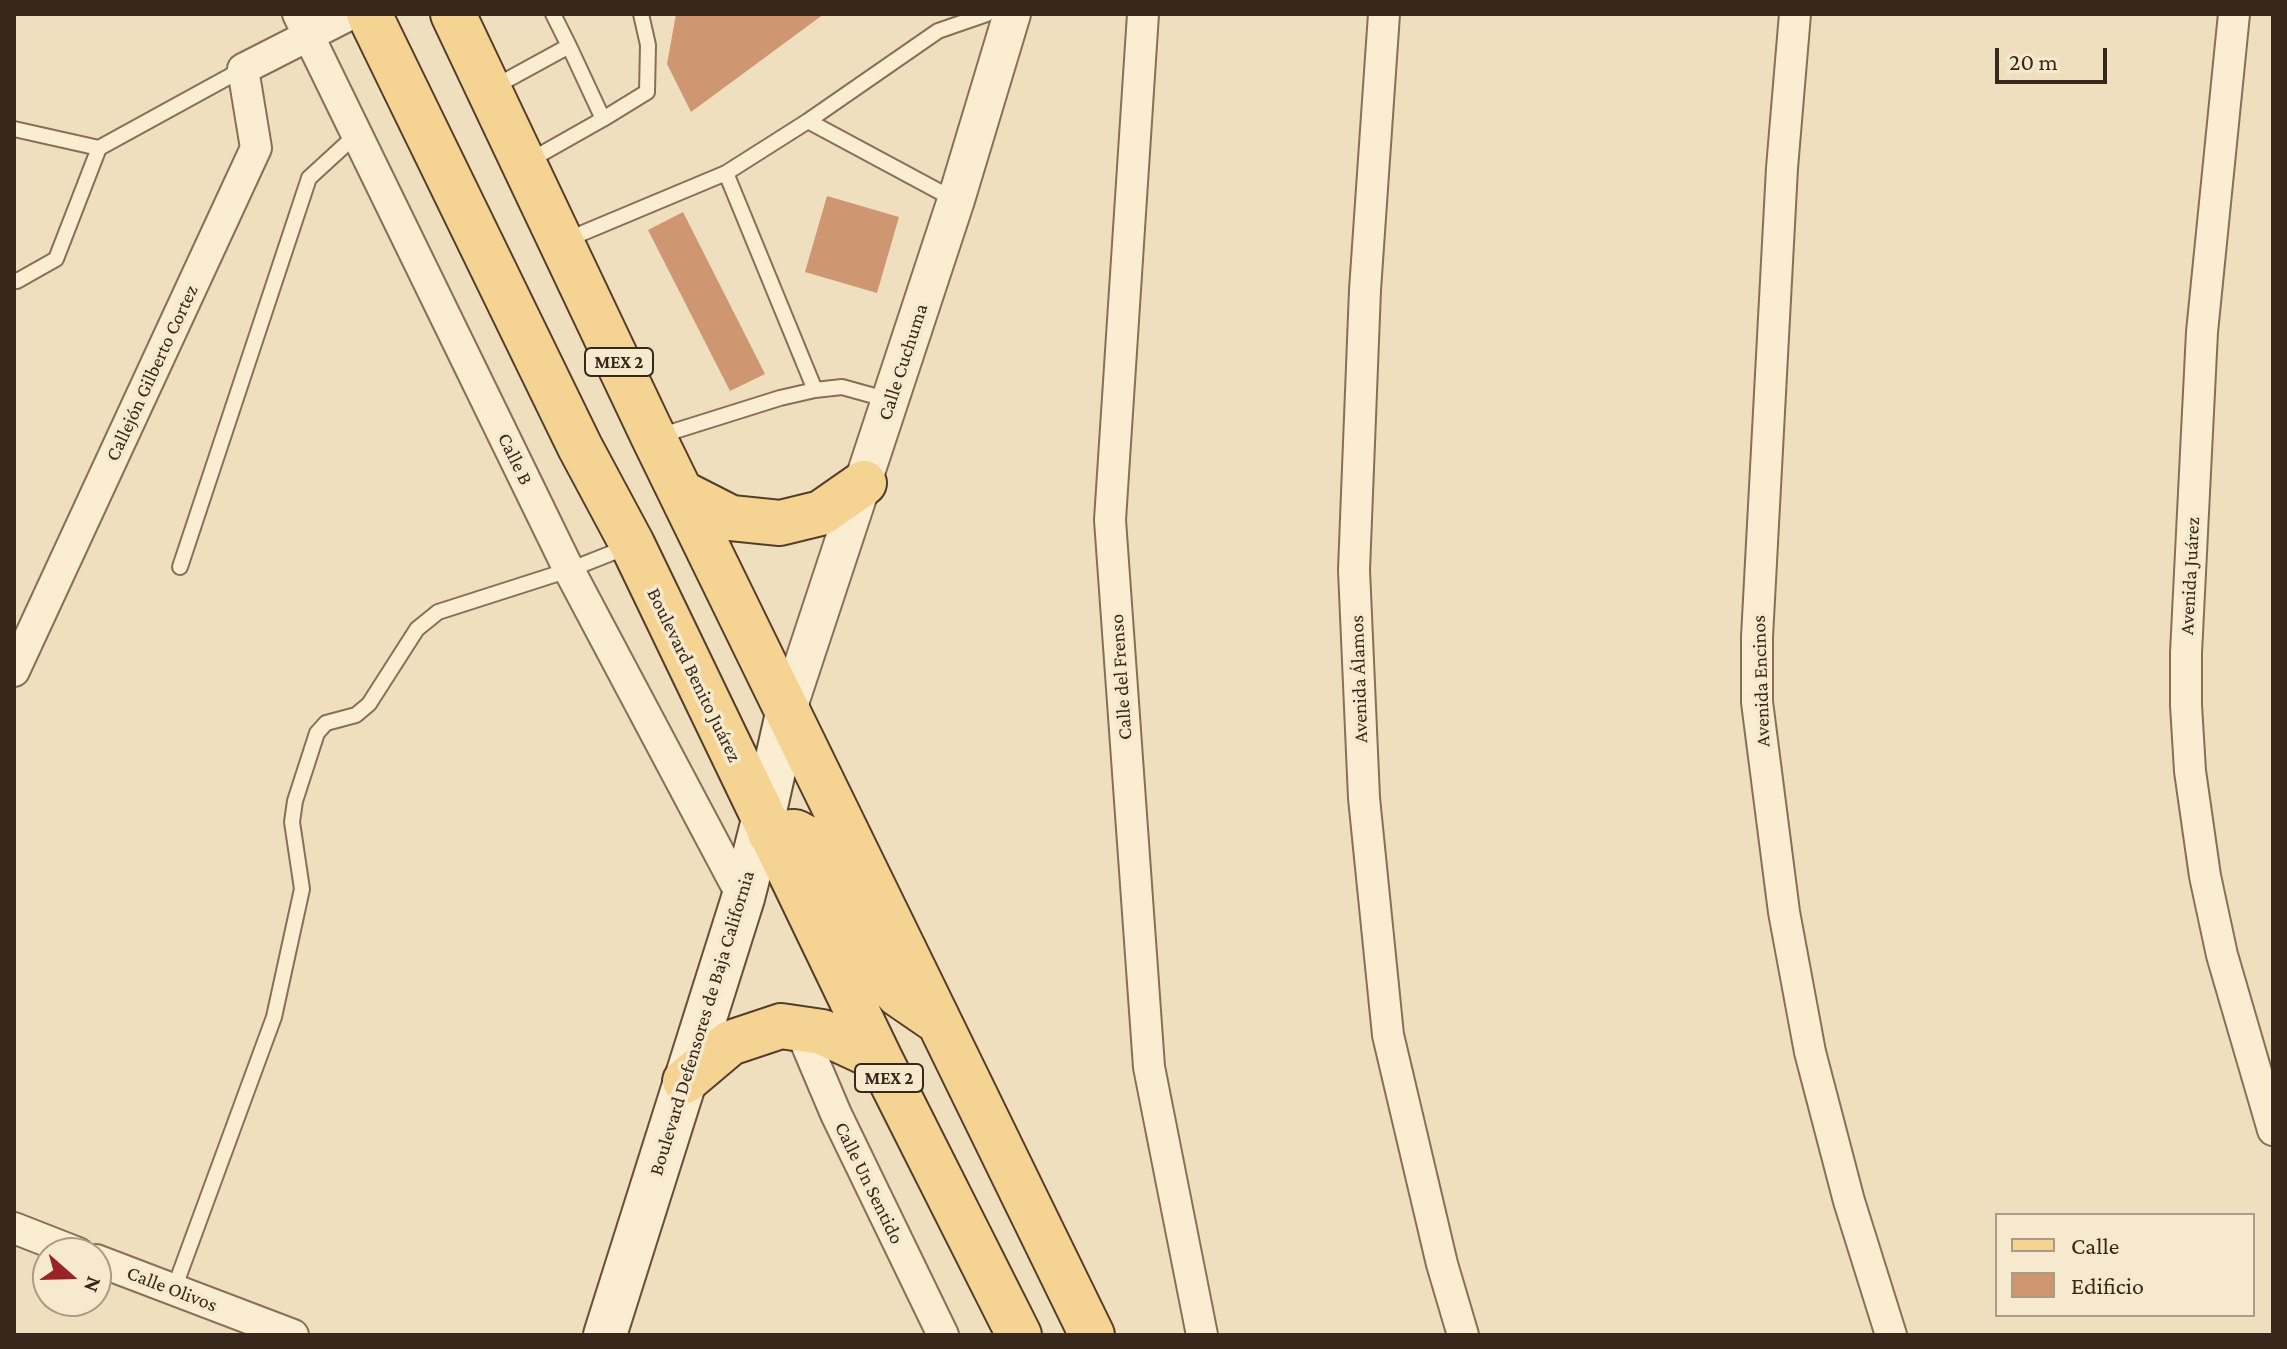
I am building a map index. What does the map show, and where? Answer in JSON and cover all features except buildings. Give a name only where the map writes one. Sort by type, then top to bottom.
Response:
[{"type":"main road","name":"Boulevard Benito Juárez","points":[[369,14],[573,433],[632,544],[880,1059],[1019,1335]]},
{"type":"main road","name":"MEX 2","points":[[453,14],[654,438],[1092,1335]]},
{"type":"main road","points":[[682,493],[731,518],[780,523],[821,513],[864,483]]},
{"type":"main road","name":"Boulevard Defensores de Baja California","points":[[605,1335],[766,826],[788,709]]},
{"type":"main road","points":[[766,826],[795,832],[812,841],[882,977],[898,994],[941,1024]]},
{"type":"main road","points":[[685,1081],[730,1043],[781,1026],[822,1032],[880,1059]]},
{"type":"street","points":[[243,69],[303,25],[351,14]]},
{"type":"street","name":"Calle Cuchuma","points":[[788,709],[956,200],[1012,14]]},
{"type":"street","name":"Calle del Frenso","points":[[1143,14],[1110,520],[1149,1067],[1202,1335]]},
{"type":"street","name":"Avenida Álamos","points":[[1384,14],[1365,290],[1354,570],[1364,798],[1388,1035],[1442,1264],[1463,1335]]},
{"type":"street","name":"Avenida Encinos","points":[[1795,14],[1782,168],[1757,637],[1757,702],[1784,912],[1810,1052],[1849,1201],[1891,1335]]},
{"type":"street","name":"Avenida Juárez","points":[[2234,14],[2202,332],[2186,705],[2190,771],[2205,876],[2222,955],[2273,1130]]},
{"type":"street","name":"Calle B","points":[[303,25],[569,570],[743,898]]},
{"type":"street","name":"Callejón Gilberto Cortez","points":[[14,671],[256,148],[243,69]]},
{"type":"street","name":"Calle Un Sentido","points":[[800,1029],[836,1114],[943,1335]]},
{"type":"street","points":[[14,1228],[37,1237]]},
{"type":"street","name":"Calle Olivos","points":[[112,1266],[293,1335]]},
{"type":"lane","points":[[553,14],[603,119]]},
{"type":"lane","points":[[525,163],[647,92],[648,45],[641,14]]},
{"type":"lane","points":[[562,242],[726,173],[808,121],[938,31],[987,14]]},
{"type":"lane","points":[[490,89],[569,46]]},
{"type":"lane","points":[[14,280],[56,259],[99,148],[243,69]]},
{"type":"lane","points":[[808,121],[956,200]]},
{"type":"lane","points":[[14,129],[99,148]]},
{"type":"lane","points":[[180,567],[309,178],[357,133]]},
{"type":"lane","points":[[726,173],[815,390]]},
{"type":"lane","points":[[654,438],[815,390],[842,387],[890,401]]},
{"type":"lane","points":[[174,1289],[274,1017],[302,889],[293,812],[317,733],[326,723],[356,715],[369,704],[417,629],[438,612],[569,570],[632,544]]}]
